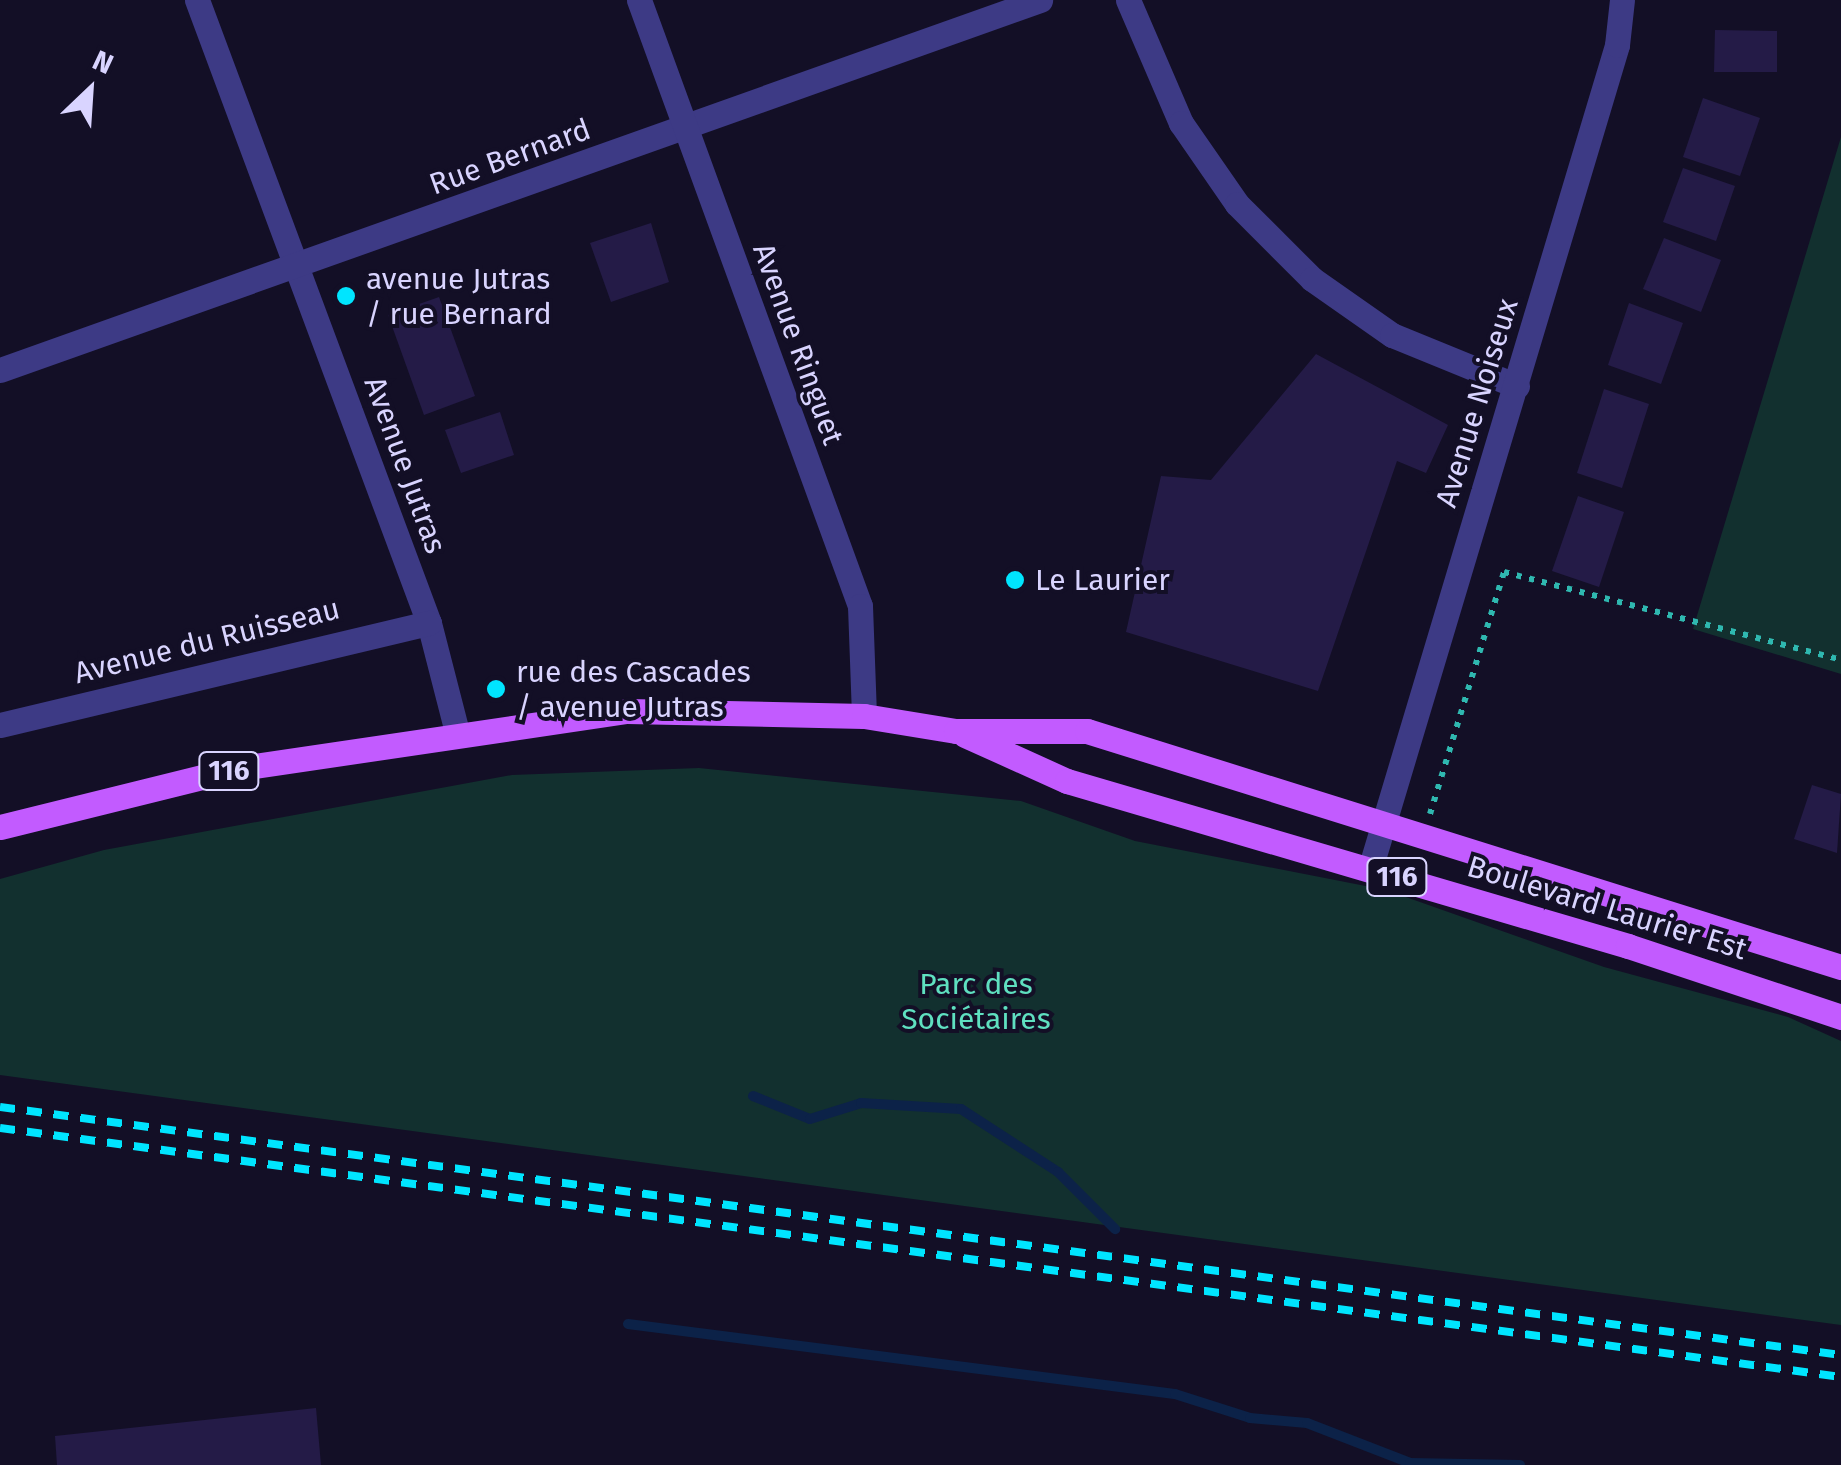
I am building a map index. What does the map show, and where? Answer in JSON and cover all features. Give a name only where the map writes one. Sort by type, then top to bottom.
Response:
[{"type":"main road","name":"Boulevard Laurier Est","points":[[0,827],[234,769],[457,732],[627,712],[864,716],[956,731],[1088,731],[1841,967]]},
{"type":"main road","name":"Boulevard Laurier Est","points":[[956,731],[1067,781],[1370,869],[1841,1017]]},
{"type":"street","name":"Avenue Jutras","points":[[197,0],[429,623],[457,732]]},
{"type":"street","name":"Avenue Ringuet","points":[[640,0],[860,606],[864,716]]},
{"type":"street","name":"Rue Bernard","points":[[0,370],[298,268],[1040,0]]},
{"type":"street","points":[[1128,0],[1181,122],[1237,204],[1312,279],[1392,335],[1517,386]]},
{"type":"street","name":"Avenue Noiseux","points":[[1370,869],[1617,45],[1622,0]]},
{"type":"street","name":"Avenue du Ruisseau","points":[[0,725],[429,623]]},
{"type":"path","points":[[1430,816],[1504,572],[1841,660]]},
{"type":"green space","points":[[1841,137],[1841,674],[1693,629]]},
{"type":"green space","name":"Parc des Sociétaires","points":[[699,768],[1021,801],[1135,841],[1386,890],[1604,967],[1788,1017],[1841,1041],[1841,1325],[0,1075],[0,879],[104,850],[512,775]]},
{"type":"building","points":[[1715,30],[1777,31],[1777,72],[1714,72]]},
{"type":"building","points":[[1703,98],[1760,118],[1740,176],[1683,157]]},
{"type":"building","points":[[1683,168],[1735,186],[1716,241],[1663,222]]},
{"type":"building","points":[[651,223],[669,282],[611,302],[590,243]]},
{"type":"building","points":[[1664,238],[1721,260],[1701,312],[1643,289]]},
{"type":"building","points":[[439,297],[475,396],[424,415],[388,315]]},
{"type":"building","points":[[1629,303],[1683,323],[1661,384],[1608,365]]},
{"type":"building","points":[[1316,354],[1448,425],[1426,473],[1397,461],[1318,691],[1126,632],[1161,476],[1211,480]]},
{"type":"building","points":[[1604,389],[1649,404],[1622,488],[1577,473]]},
{"type":"building","points":[[500,412],[514,455],[461,473],[445,430]]},
{"type":"building","points":[[1578,496],[1624,512],[1599,587],[1552,571]]},
{"type":"building","points":[[1812,785],[1841,794],[1837,853],[1794,839]]},
{"type":"building","points":[[316,1408],[321,1465],[57,1465],[55,1436]]},
{"type":"waterway","points":[[753,1096],[810,1119],[861,1103],[961,1109],[1058,1172],[1115,1229]]},
{"type":"waterway","points":[[628,1324],[1175,1394],[1250,1418],[1307,1423],[1410,1463],[1520,1465]]},
{"type":"railway","points":[[0,1107],[1841,1355]]},
{"type":"railway","points":[[0,1128],[1841,1377]]},
{"type":"place","name":"avenue Jutras / rue Bernard","points":[[346,296]]},
{"type":"place","name":"Le Laurier","points":[[1015,580]]},
{"type":"place","name":"rue des Cascades / avenue Jutras","points":[[496,689]]}]
